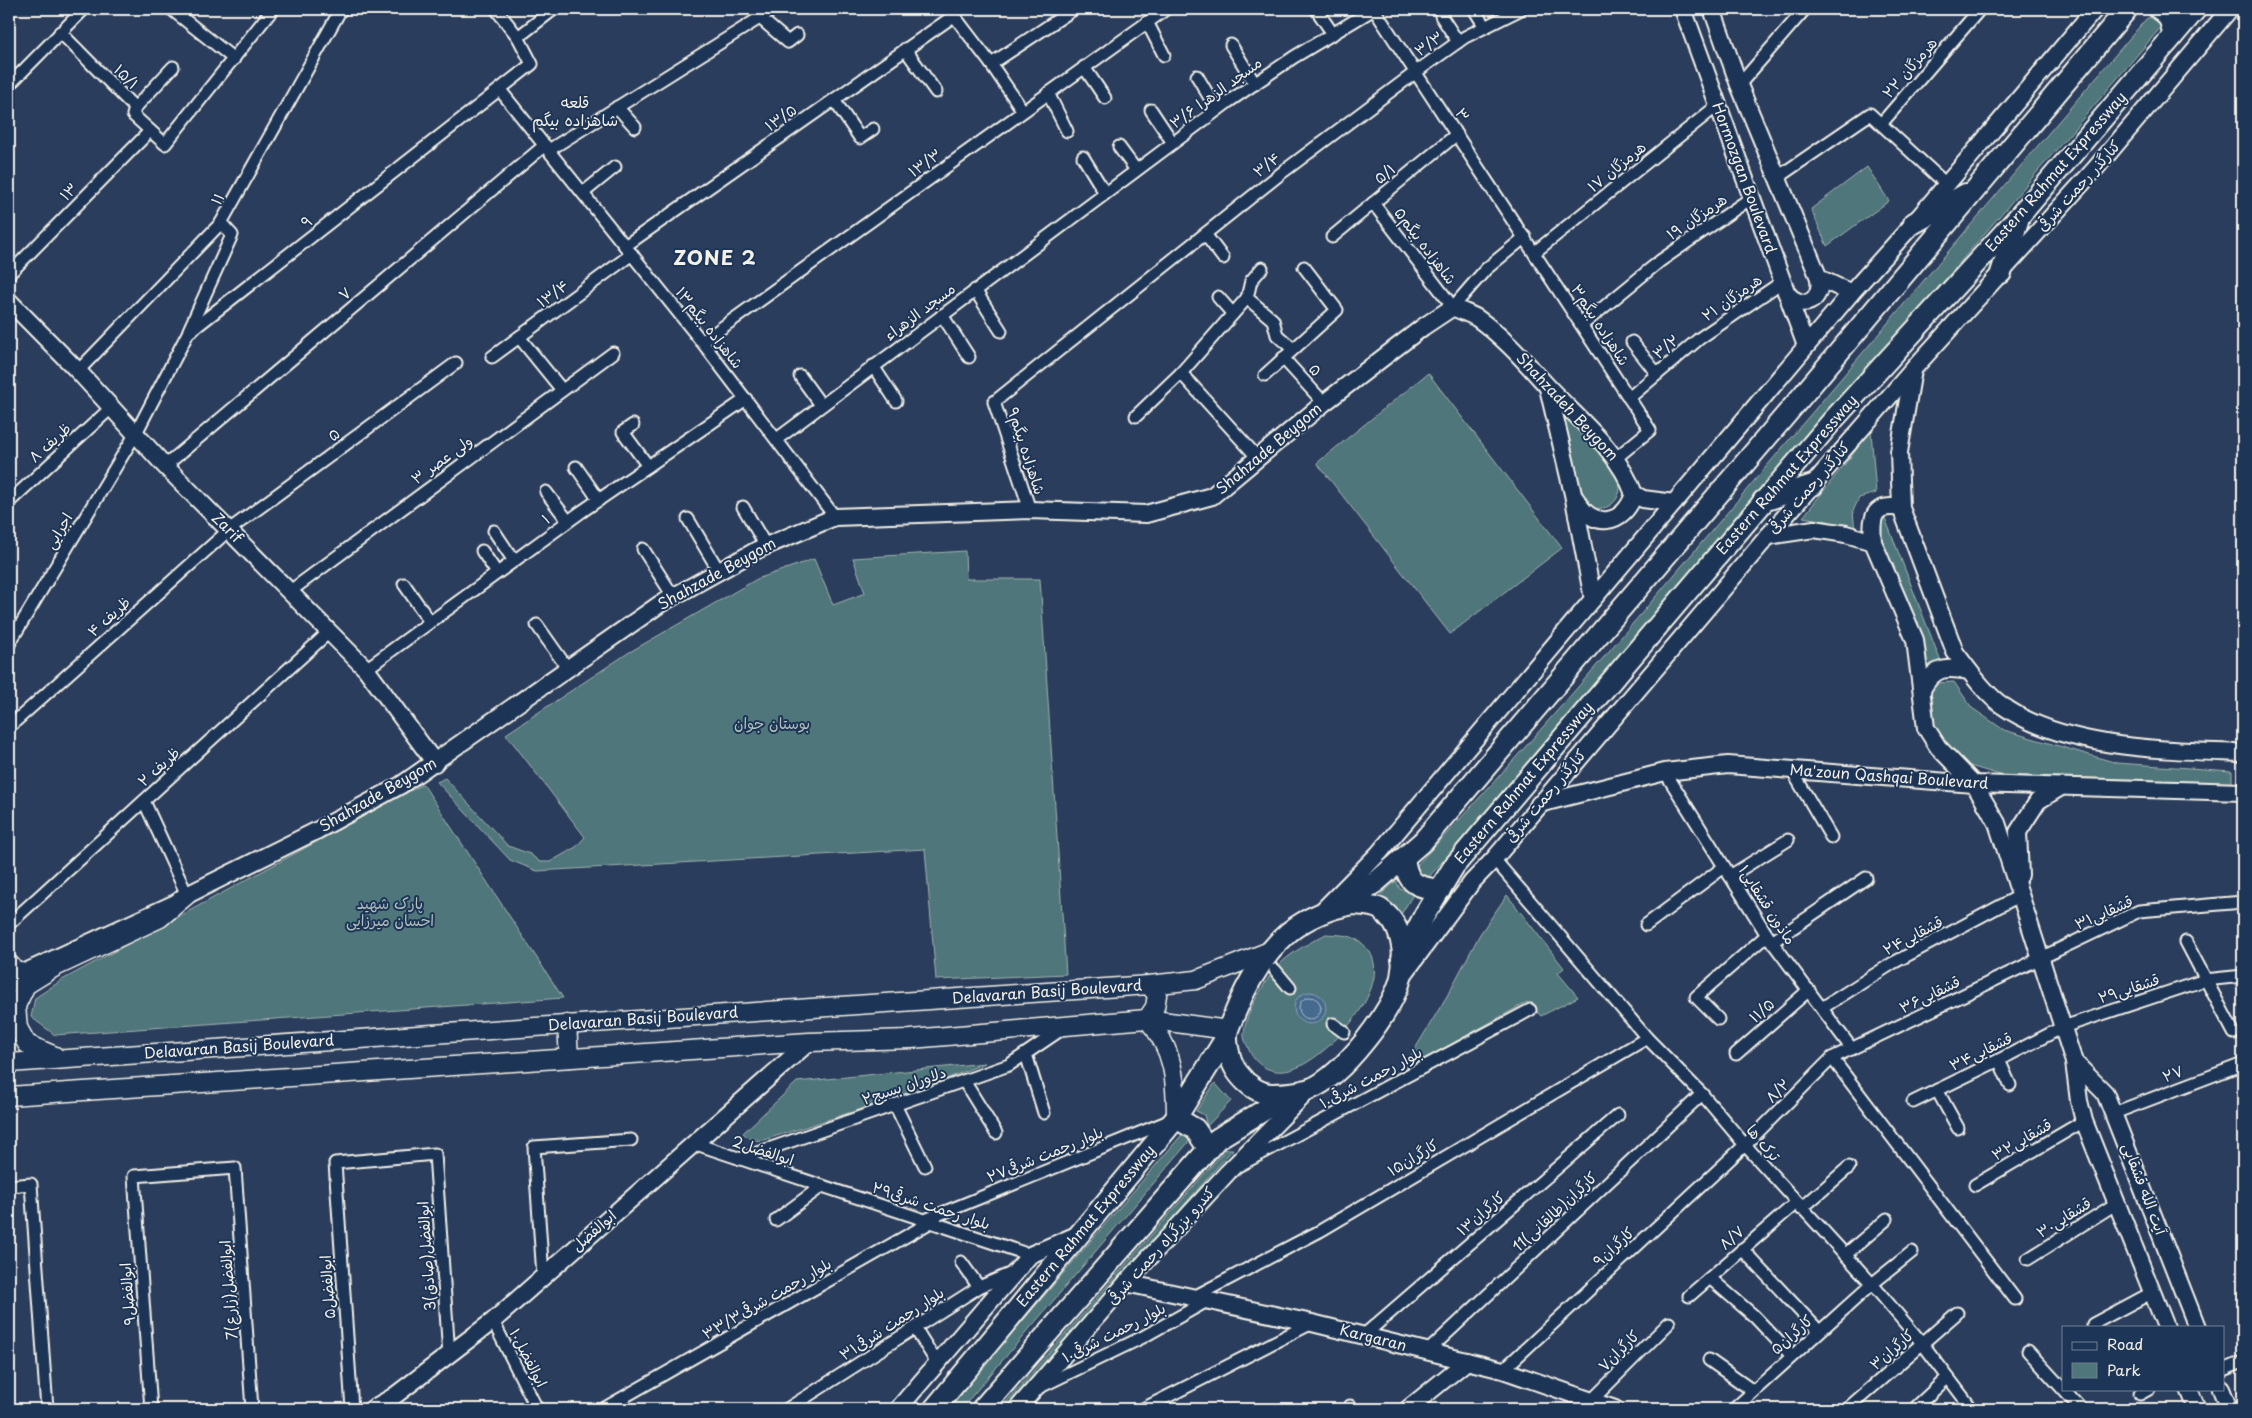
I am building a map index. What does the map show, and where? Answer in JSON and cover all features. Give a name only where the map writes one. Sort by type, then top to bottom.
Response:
[{"type":"highway","points":[[2159,9],[2163,10],[2171,22],[2173,36],[2164,47]]},
{"type":"highway","name":"Eastern Rahmat Expressway","points":[[1401,968],[1454,866],[1833,420],[2021,214],[2196,9]]},
{"type":"highway","points":[[1302,1090],[1270,1094],[1255,1089],[1242,1079],[1233,1066],[1227,1033],[1246,988],[1272,950],[1290,932],[1376,882],[1423,841],[2127,11]]},
{"type":"highway","points":[[1914,224],[1978,186]]},
{"type":"highway","points":[[2001,272],[2021,214]]},
{"type":"highway","points":[[1763,501],[1812,484]]},
{"type":"highway","points":[[1404,858],[1408,878],[1416,885],[1440,890]]},
{"type":"highway","points":[[982,1409],[1217,1138],[1341,1067],[1359,1047],[1385,1012],[1401,968],[1402,938],[1392,922],[1380,909],[1354,904],[1329,910]]},
{"type":"highway","name":"Eastern Rahmat Expressway","points":[[934,1409],[1176,1118],[1227,1033]]},
{"type":"highway","points":[[1176,1118],[1195,1129],[1208,1148]]},
{"type":"main road","points":[[65,1059],[47,1055],[33,1048],[22,1037],[16,1019],[16,1006],[26,985],[55,967],[160,918],[187,895]]},
{"type":"main road","name":"Delavaran Basij Boulevard","points":[[9,1063],[1196,980],[1272,950]]},
{"type":"main road","points":[[1147,1019],[1155,1007],[1157,995],[1148,984]]},
{"type":"main road","points":[[1147,1019],[1159,1032],[1171,1060],[1176,1092],[1176,1118]]},
{"type":"main road","points":[[9,1096],[808,1042],[912,1039],[1068,1024],[1147,1019],[1227,1033]]},
{"type":"main road","points":[[567,1024],[569,1058]]},
{"type":"street","points":[[9,84],[84,9]]},
{"type":"street","points":[[171,9],[234,59],[273,9]]},
{"type":"street","name":"۱۱","points":[[78,372],[221,223],[341,9]]},
{"type":"street","points":[[496,9],[518,37],[554,9]]},
{"type":"street","name":"۷","points":[[165,466],[547,148],[617,107],[774,9]]},
{"type":"street","points":[[991,64],[1074,9]]},
{"type":"street","name":"۱۳/۳","points":[[702,342],[1166,9]]},
{"type":"street","points":[[1316,9],[1333,34]]},
{"type":"street","name":"مسجد الزهرا ۳/۶","points":[[1082,211],[1217,110],[1294,56],[1374,9]]},
{"type":"street","name":"۳","points":[[1374,9],[1525,237]]},
{"type":"street","points":[[1474,9],[1485,27]]},
{"type":"street","name":"Hormozgan Boulevard","points":[[1683,9],[1806,346]]},
{"type":"street","name":"Hormozgan Boulevard","points":[[1712,9],[1739,85],[1820,278]]},
{"type":"street","points":[[1739,85],[1805,9]]},
{"type":"street","name":"هرمزگان ۲۲","points":[[1881,124],[1980,9]]},
{"type":"street","points":[[1329,910],[1851,293],[1914,224],[2095,9]]},
{"type":"street","name":"کنارگذر رحمت شرقی","points":[[1401,968],[1472,882],[1494,859],[1812,484],[2001,272],[2096,169],[2230,9]]},
{"type":"street","name":"۳/۳","points":[[1416,72],[1458,42],[1517,11]]},
{"type":"street","points":[[952,12],[1023,111]]},
{"type":"street","name":"۱۳/۵","points":[[628,250],[905,50],[952,12]]},
{"type":"street","points":[[1441,16],[1458,42]]},
{"type":"street","points":[[760,18],[788,42],[797,35]]},
{"type":"street","points":[[1148,22],[1164,55]]},
{"type":"street","name":"۱۵/۱","points":[[60,32],[135,108],[133,114],[165,144],[234,59]]},
{"type":"street","name":"۹","points":[[136,433],[188,333],[532,64],[518,37]]},
{"type":"street","points":[[1231,45],[1254,84]]},
{"type":"street","points":[[905,50],[936,92]]},
{"type":"street","points":[[135,108],[173,67]]},
{"type":"street","points":[[1084,67],[1105,98]]},
{"type":"street","name":"۳/۴","points":[[994,402],[1284,171],[1416,72]]},
{"type":"street","points":[[1197,76],[1217,110]]},
{"type":"street","name":"شاهزاده بیگم۱۳","points":[[500,90],[702,342],[835,517]]},
{"type":"street","points":[[1048,93],[1066,131]]},
{"type":"street","points":[[834,100],[860,138],[873,129]]},
{"type":"street","name":"هرمزگان ۱۷","points":[[1535,252],[1718,105]]},
{"type":"street","points":[[617,107],[635,127]]},
{"type":"street","points":[[1151,110],[1173,143]]},
{"type":"street","points":[[1778,177],[1870,114],[1946,184]]},
{"type":"street","name":"۱۳","points":[[9,274],[150,131]]},
{"type":"street","name":"۵/۱","points":[[1332,237],[1457,134]]},
{"type":"street","points":[[1119,147],[1136,170]]},
{"type":"street","points":[[1083,157],[1105,193]]},
{"type":"street","points":[[583,193],[615,167]]},
{"type":"street","name":"هرمزگان ۱۹","points":[[1582,325],[1660,261],[1751,198]]},
{"type":"street","name":"شاهزاده بیگم۵","points":[[1373,203],[1453,307]]},
{"type":"street","name":"مسجد الزهراء","points":[[777,439],[1082,211]]},
{"type":"street","points":[[188,333],[232,235],[221,223]]},
{"type":"street","points":[[1205,234],[1223,258]]},
{"type":"street","points":[[1453,307],[1486,269],[1525,237]]},
{"type":"street","name":"۳شاهزاده بیگم","points":[[1525,237],[1650,430],[1616,458]]},
{"type":"street","name":"۱۳/۴","points":[[492,357],[628,250]]},
{"type":"street","points":[[1136,416],[1181,373],[1247,298],[1251,281],[1262,268]]},
{"type":"street","points":[[1265,374],[1337,310],[1304,268]]},
{"type":"street","points":[[1784,287],[1792,300],[1801,304],[1810,302],[1818,296],[1821,287],[1820,278]]},
{"type":"street","points":[[1820,278],[1851,293]]},
{"type":"street","name":"هرمزگان ۲۱","points":[[1700,338],[1784,287]]},
{"type":"street","points":[[975,290],[1001,331]]},
{"type":"street","points":[[1218,297],[1232,314]]},
{"type":"street","points":[[1247,298],[1272,320],[1277,335],[1293,349]]},
{"type":"street","name":"Zarif","points":[[9,301],[112,407],[165,466],[366,669],[435,763]]},
{"type":"street","name":"Shahzadeh Beygom","points":[[1453,307],[1476,318],[1504,340],[1527,362],[1547,386],[1616,458],[1628,477],[1634,494]]},
{"type":"street","name":"Shahzade Beygom","points":[[13,977],[187,895],[318,830],[401,785],[673,596],[766,546],[835,517],[1030,510],[1146,514],[1212,496],[1324,403],[1423,327],[1453,307]]},
{"type":"street","points":[[942,315],[969,357]]},
{"type":"street","points":[[519,337],[562,390]]},
{"type":"street","name":"۳/۲","points":[[1629,398],[1700,338]]},
{"type":"street","points":[[1632,342],[1657,374]]},
{"type":"street","name":"ولی عصر ۳","points":[[289,592],[613,353]]},
{"type":"street","name":"۵","points":[[1283,358],[1324,403]]},
{"type":"street","name":"۵","points":[[229,530],[456,364]]},
{"type":"street","points":[[873,366],[896,401]]},
{"type":"street","points":[[1913,370],[1899,452],[1902,508],[1955,652],[1969,671],[2001,705],[2029,722],[2064,735],[2185,751],[2243,753]]},
{"type":"street","points":[[1181,373],[1258,458]]},
{"type":"street","points":[[800,376],[821,405]]},
{"type":"street","points":[[1547,386],[1573,494],[1593,599]]},
{"type":"street","name":"۱","points":[[366,669],[568,521],[746,399]]},
{"type":"street","name":"شاهزاده بیگم۹","points":[[994,402],[1030,510]]},
{"type":"street","name":"ظریف ۸","points":[[9,502],[112,407]]},
{"type":"street","points":[[632,425],[623,432],[648,466]]},
{"type":"street","name":"اجرایی","points":[[9,644],[136,433]]},
{"type":"street","points":[[576,467],[599,500]]},
{"type":"street","points":[[546,492],[568,521]]},
{"type":"street","points":[[1573,494],[1585,514],[1593,519],[1602,520],[1618,516],[1625,511],[1634,494],[1643,500],[1674,503]]},
{"type":"street","points":[[1902,508],[1887,506],[1877,511],[1871,523],[1874,542],[1914,640],[1926,728],[1938,747],[1974,784],[1997,823],[2021,895]]},
{"type":"street","points":[[743,507],[766,546]]},
{"type":"street","points":[[688,519],[720,570]]},
{"type":"street","points":[[1768,536],[1814,529],[1846,534],[1874,542]]},
{"type":"street","name":"ظریف ۴","points":[[9,727],[229,530]]},
{"type":"street","points":[[494,531],[514,561]]},
{"type":"street","points":[[643,549],[673,596]]},
{"type":"street","points":[[482,550],[497,573]]},
{"type":"street","points":[[404,584],[430,622]]},
{"type":"street","points":[[537,625],[568,669]]},
{"type":"street","name":"ظریف ۲","points":[[9,924],[329,632]]},
{"type":"street","points":[[1922,690],[1926,682],[1936,671],[1950,668],[1969,671]]},
{"type":"street","name":"Ma'zoun Qashqai Boulevard","points":[[1539,804],[1664,772],[1728,765],[1974,784],[2243,792]]},
{"type":"street","points":[[1792,769],[1831,837]]},
{"type":"street","name":"ماذون قشقایی۱","points":[[1664,772],[1770,938],[1852,1049]]},
{"type":"street","points":[[2021,895],[2018,832],[2038,801],[2061,787]]},
{"type":"street","points":[[144,801],[187,895]]},
{"type":"street","points":[[1646,925],[1727,872],[1788,840]]},
{"type":"street","name":"ترک ها","points":[[1494,859],[1646,1038],[1702,1094],[1798,1206],[1872,1284],[1922,1343],[1972,1409]]},
{"type":"street","points":[[1718,1020],[1696,997],[1770,938],[1866,878]]},
{"type":"street","name":"آیت الله قشقایی","points":[[2021,895],[2074,1062],[2079,1101],[2084,1121],[2166,1326]]},
{"type":"street","name":"قشقایی۲۴","points":[[1822,1008],[1893,963],[2021,895]]},
{"type":"street","name":"۳۱قشقایی","points":[[2041,959],[2139,912],[2243,902]]},
{"type":"street","points":[[2186,942],[2234,1033]]},
{"type":"street","points":[[9,958],[13,977]]},
{"type":"street","name":"قشقایی۳۶","points":[[1832,1058],[2041,959]]},
{"type":"street","points":[[1275,970],[1290,988]]},
{"type":"street","name":"قشقایی۲۹","points":[[2063,1027],[2206,980],[2243,976]]},
{"type":"street","name":"۱۱/۵","points":[[1736,1054],[1809,990]]},
{"type":"street","name":"۱۰بلوار رحمت شرقی","points":[[1228,1172],[1530,1010]]},
{"type":"street","name":"دلاوران بسیج۲","points":[[740,1159],[1009,1065],[1068,1024]]},
{"type":"street","points":[[1333,1024],[1344,1032]]},
{"type":"street","name":"قشقایی۳۴","points":[[1913,1102],[2063,1027]]},
{"type":"street","name":"۱۵کارگران","points":[[1200,1300],[1646,1038]]},
{"type":"street","name":"ابوالفضل","points":[[380,1408],[492,1321],[808,1042]]},
{"type":"street","points":[[1026,1054],[1044,1113]]},
{"type":"street","points":[[1832,1058],[2015,1299]]},
{"type":"street","name":"۸/۲","points":[[1744,1145],[1832,1058]]},
{"type":"street","points":[[1999,1060],[2010,1084]]},
{"type":"street","name":"آیت الله قشقایی","points":[[2074,1062],[2106,1093],[2197,1326]]},
{"type":"street","name":"۲۷","points":[[2114,1113],[2243,1064]]},
{"type":"street","points":[[964,1081],[996,1133]]},
{"type":"street","name":"کندرو بزرگراه رحمت شرقی","points":[[1017,1409],[1126,1283],[1302,1090]]},
{"type":"street","points":[[1937,1090],[1958,1128]]},
{"type":"street","name":"11کارگران(طالقانی)","points":[[1428,1352],[1702,1094]]},
{"type":"street","points":[[895,1105],[925,1166]]},
{"type":"street","name":"کارگران۱۳","points":[[1363,1336],[1618,1115]]},
{"type":"street","name":"بلوار رحمت شرقی۲۷","points":[[928,1221],[1176,1118]]},
{"type":"street","name":"قشقایی۳۲","points":[[1975,1185],[2084,1121]]},
{"type":"street","points":[[543,1276],[534,1147],[631,1140]]},
{"type":"street","name":"ابوالفضل2","points":[[694,1144],[822,1186]]},
{"type":"street","name":"کارگران۹","points":[[1503,1370],[1744,1145]]},
{"type":"street","name":"ابوالفضل۵","points":[[352,1409],[335,1163],[435,1154]]},
{"type":"street","name":"3ابوالفضل(صادق)","points":[[435,1154],[450,1355]]},
{"type":"street","name":"۸/۷","points":[[1689,1296],[1742,1249],[1849,1167]]},
{"type":"street","name":"ابوالفضل۹","points":[[151,1409],[134,1176],[235,1168]]},
{"type":"street","name":"7ابوالفضل(زارع)","points":[[235,1168],[252,1409]]},
{"type":"street","points":[[9,1186],[31,1184],[47,1409]]},
{"type":"street","points":[[776,1220],[822,1186]]},
{"type":"street","name":"بلوار رحمت شرقی۲۹","points":[[822,1186],[1030,1255]]},
{"type":"street","name":"قشقایی۳۰","points":[[2028,1259],[2117,1203]]},
{"type":"street","points":[[1845,1255],[1887,1219]]},
{"type":"street","name":"بلوار رحمت شرقی۳۳/۳","points":[[603,1409],[928,1221]]},
{"type":"street","points":[[898,1409],[1030,1255],[1081,1233]]},
{"type":"street","points":[[1742,1249],[1819,1331]]},
{"type":"street","name":"کارگران۵","points":[[1734,1409],[1872,1284],[1912,1252]]},
{"type":"street","points":[[961,1262],[980,1287]]},
{"type":"street","name":"بلوار رحمت شرقی۳۱","points":[[787,1409],[980,1287],[1017,1271]]},
{"type":"street","points":[[1710,1278],[1754,1316],[1792,1356]]},
{"type":"street","name":"Kargaran","points":[[1126,1283],[1312,1323],[1503,1370],[1615,1409]]},
{"type":"street","points":[[2093,1324],[2153,1292]]},
{"type":"street","name":"بلوار رحمت شرقی۱۰","points":[[1034,1389],[1143,1338],[1200,1300]]},
{"type":"street","name":"کارگران۳","points":[[1847,1409],[1957,1313]]},
{"type":"street","name":"ابوالفضل۱۰","points":[[492,1321],[537,1409]]},
{"type":"street","points":[[1143,1409],[1312,1323]]},
{"type":"street","name":"کارگران۷","points":[[1590,1401],[1669,1323]]},
{"type":"street","points":[[915,1328],[937,1363]]},
{"type":"street","points":[[2028,1351],[2062,1388]]},
{"type":"street","points":[[1709,1360],[1753,1391]]},
{"type":"street","points":[[1415,1407],[1467,1361]]},
{"type":"street","points":[[2224,1370],[2243,1362]]},
{"type":"street","points":[[1914,1409],[1947,1378]]},
{"type":"street","points":[[2064,1390],[2081,1409]]},
{"type":"street","points":[[2190,1390],[2197,1409]]},
{"type":"street","points":[[2221,1390],[2229,1409]]},
{"type":"green space","points":[[2152,16],[2157,18],[2162,26],[1673,598],[1428,878],[1421,878],[1415,867],[1601,661],[2091,83],[2146,19]]},
{"type":"green space","points":[[1867,167],[1889,201],[1827,246],[1811,209]]},
{"type":"green space","points":[[1428,373],[1562,548],[1450,634],[1317,463]]},
{"type":"green space","points":[[1558,406],[1601,451],[1615,471],[1620,488],[1618,496],[1609,506],[1596,508],[1589,505],[1583,499],[1571,467]]},
{"type":"green space","points":[[1871,431],[1876,493],[1859,498],[1853,511],[1855,532],[1827,521],[1803,517]]},
{"type":"green space","points":[[1885,518],[1941,662],[1927,668],[1883,549],[1879,520]]},
{"type":"green space","name":"بوستان جوان","points":[[965,551],[966,579],[1040,579],[1066,974],[936,980],[925,849],[537,871],[510,860],[437,782],[445,778],[508,846],[530,854],[540,862],[550,862],[576,847],[585,837],[506,734],[628,653],[757,579],[814,559],[833,605],[865,593],[853,558]]},
{"type":"green space","points":[[1954,682],[1972,708],[2004,730],[2117,763],[2232,771],[2232,783],[2000,775],[1970,766],[1952,754],[1929,720],[1930,694],[1936,683]]},
{"type":"green space","name":"پارک شهید احسان میرزایی","points":[[423,784],[563,998],[55,1035],[31,1017],[35,998],[62,980]]},
{"type":"green space","points":[[1396,881],[1400,889],[1414,893],[1400,916],[1390,904],[1379,896]]},
{"type":"green space","points":[[1507,895],[1564,968],[1558,973],[1578,997],[1541,1016],[1527,1002],[1401,1072],[1447,996],[1480,934]]},
{"type":"green space","points":[[1326,934],[1352,937],[1359,941],[1372,956],[1374,973],[1369,993],[1358,1013],[1343,1032],[1308,1062],[1286,1071],[1265,1068],[1251,1054],[1244,1038],[1245,1025],[1254,1002],[1271,974],[1282,962],[1296,951]]},
{"type":"green space","points":[[985,1063],[912,1093],[767,1139],[754,1140],[743,1133],[797,1082]]},
{"type":"green space","points":[[1215,1083],[1231,1101],[1207,1126],[1204,1115],[1196,1111]]},
{"type":"green space","points":[[1185,1131],[1193,1137],[961,1409],[947,1409]]},
{"type":"green space","points":[[1226,1149],[1233,1149],[1007,1409],[1000,1409]]},
{"type":"water","points":[[1310,992],[1316,993],[1321,997],[1325,1002],[1325,1014],[1321,1019],[1316,1023],[1310,1024],[1304,1023],[1299,1019],[1295,1014],[1294,1008],[1295,1002],[1299,997],[1304,993]]},
{"type":"district","name":"قلعه شاهزاده بیگم","points":[[575,111]]},
{"type":"district","name":"ZONE 2","points":[[715,258]]}]
